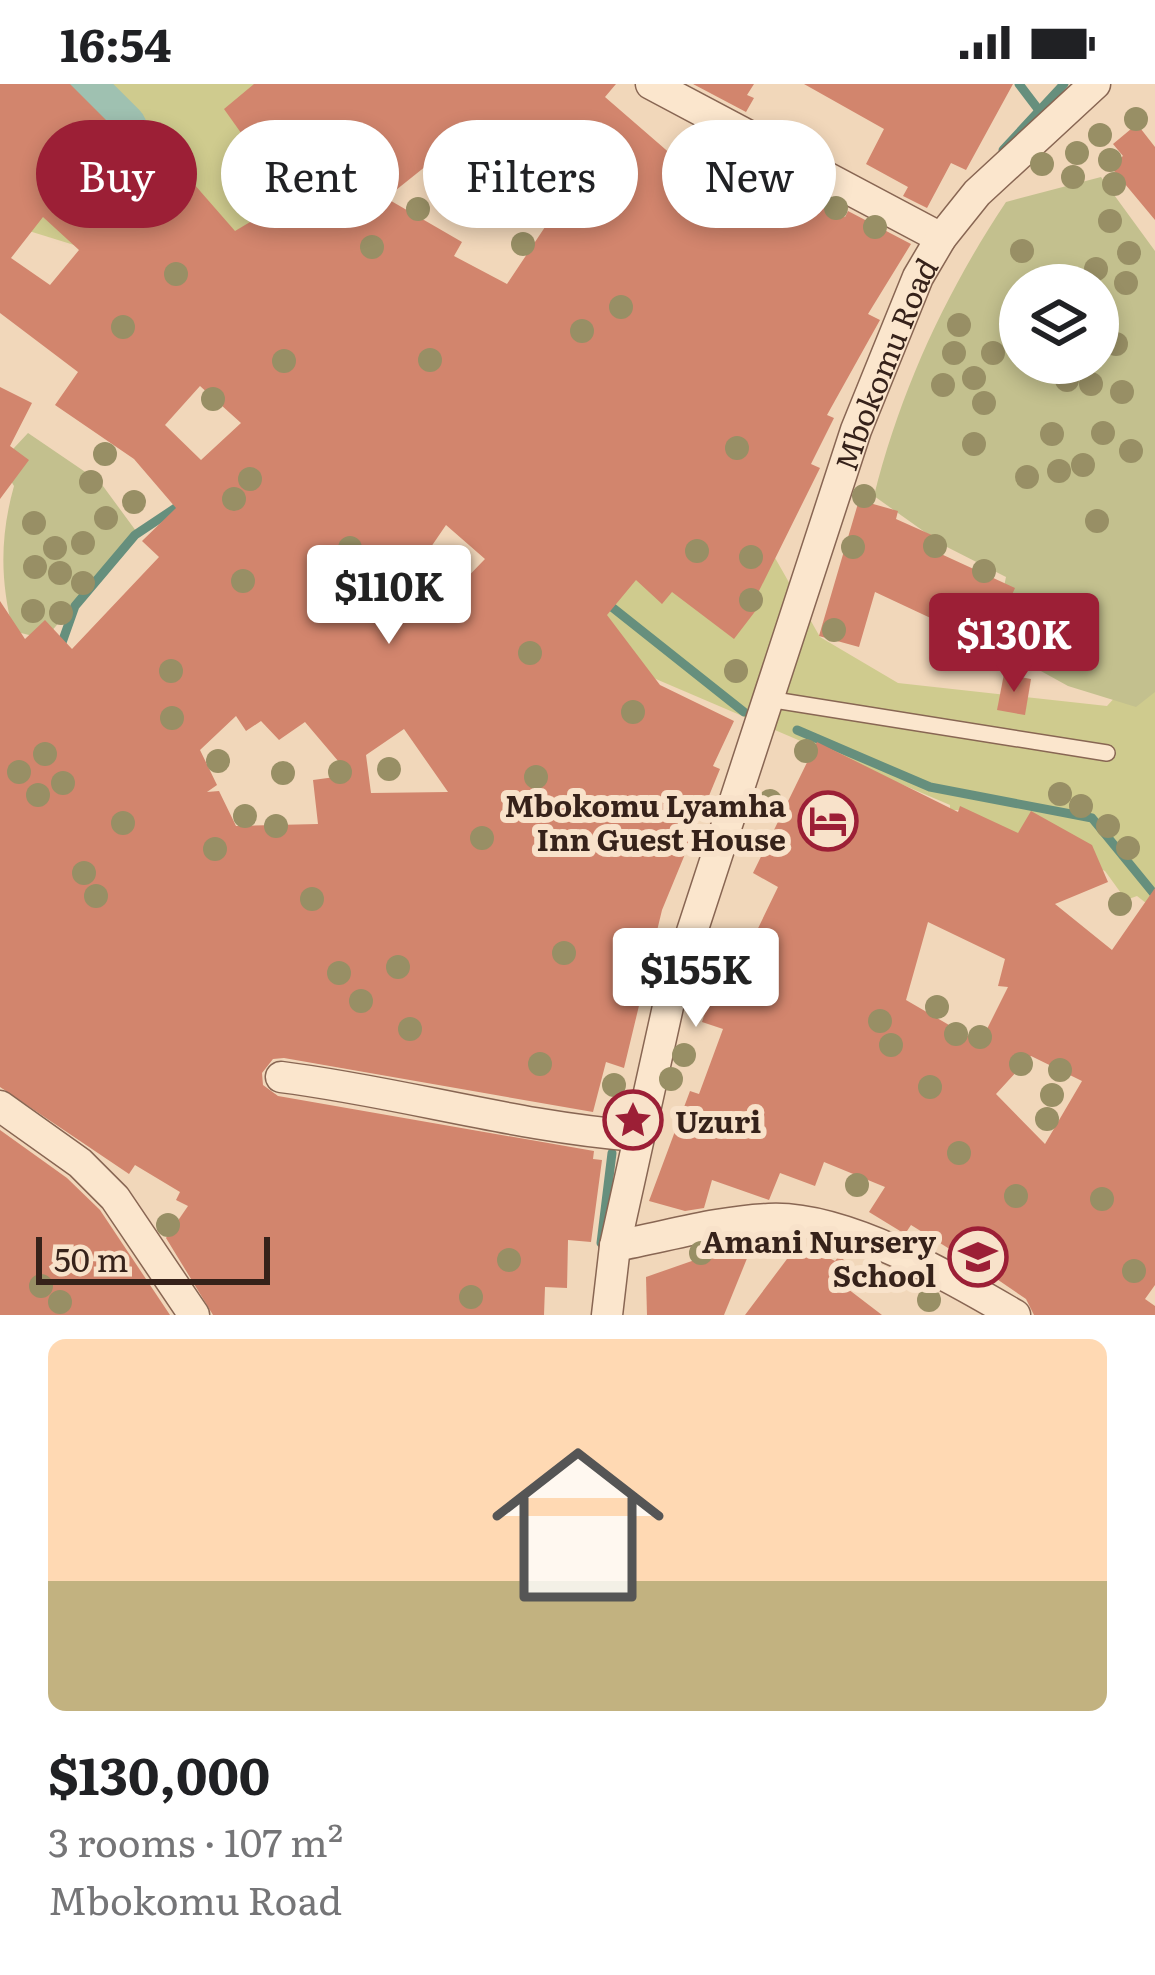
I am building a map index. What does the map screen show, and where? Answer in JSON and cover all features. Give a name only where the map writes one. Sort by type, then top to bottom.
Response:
[{"type":"street","points":[[651,84],[941,238]]},
{"type":"street","name":"Mbokomu Road","points":[[607,1315],[615,1246],[668,1002],[856,430],[918,278],[941,238],[976,193],[1095,84]]},
{"type":"street","points":[[281,1077],[380,1089],[563,1131],[637,1136]]},
{"type":"street","points":[[0,1106],[80,1163],[115,1198],[194,1315]]},
{"type":"street","points":[[615,1246],[771,1218],[825,1228],[883,1248],[1015,1315]]},
{"type":"lane","points":[[768,699],[1107,753]]},
{"type":"shaded area","points":[[0,84],[271,84],[287,120],[221,120],[221,228],[392,228],[766,542],[820,637],[898,683],[1107,706],[1155,654],[1155,910],[1137,896],[1126,900],[1105,871],[963,810],[950,810],[950,805],[595,653],[331,418],[87,249],[0,222]]},
{"type":"shaded area","points":[[1101,177],[1155,251],[1155,692],[1136,707],[1068,686],[992,644],[1006,577],[943,545],[874,496],[897,418],[927,343],[1006,202]]},
{"type":"shaded area","points":[[28,433],[100,482],[136,531],[45,639],[13,631],[4,576],[4,540],[14,486],[0,463]]},
{"type":"building","points":[[0,84],[70,84],[106,120],[36,120],[36,226],[11,258],[50,285],[79,250],[55,228],[197,228],[197,187],[221,215],[221,228],[235,231],[399,228],[399,206],[423,219],[423,228],[438,228],[462,242],[454,256],[507,284],[544,228],[638,228],[638,126],[662,146],[662,228],[836,228],[836,212],[845,217],[848,211],[911,244],[868,314],[880,320],[827,415],[834,418],[811,464],[820,468],[754,601],[760,605],[734,639],[672,592],[662,604],[636,580],[607,615],[660,685],[734,721],[713,766],[720,769],[662,910],[624,1068],[606,1062],[593,1112],[284,1058],[273,1059],[262,1073],[263,1085],[278,1096],[594,1151],[593,1159],[602,1160],[591,1242],[568,1240],[567,1288],[545,1287],[544,1315],[213,1315],[166,1238],[188,1206],[176,1200],[180,1192],[135,1165],[129,1174],[0,1087],[0,601],[25,639],[45,620],[72,649],[159,557],[142,541],[176,508],[134,459],[55,405],[78,372],[0,313]],"holes":[[[200,386],[241,423],[201,460],[165,425]],[[446,525],[485,559],[453,592],[418,566]],[[236,716],[246,731],[261,721],[279,740],[305,722],[350,775],[313,780],[318,824],[236,826],[219,791],[207,792],[217,785],[200,750]],[[404,729],[448,792],[371,793],[366,755]]]},
{"type":"building","points":[[254,84],[616,84],[605,97],[632,120],[423,120],[423,168],[399,188],[399,120],[232,120],[224,109]]},
{"type":"building","points":[[693,84],[754,84],[747,95],[754,98],[746,112]]},
{"type":"building","points":[[804,84],[1013,84],[966,170],[951,163],[927,208],[903,196],[908,187],[866,164],[884,129]]},
{"type":"building","points":[[1137,124],[1155,147],[1155,220],[1110,166],[1123,156],[1113,144]]},
{"type":"building","points":[[0,387],[32,403],[10,446],[29,460],[0,499]]},
{"type":"building","points":[[859,500],[898,511],[896,519],[934,536],[928,548],[1015,588],[1003,615],[1031,631],[1016,658],[875,592],[859,647],[819,636]]},
{"type":"building","points":[[1004,674],[1031,679],[1025,715],[997,710]]},
{"type":"building","points":[[817,742],[958,812],[960,806],[1018,833],[1031,811],[1092,845],[1108,882],[1055,904],[1112,950],[1155,888],[1155,1285],[1145,1299],[1155,1306],[1155,1315],[1034,1315],[1026,1299],[985,1271],[911,1225],[905,1234],[869,1212],[885,1187],[824,1162],[815,1186],[780,1173],[769,1200],[712,1180],[704,1208],[685,1211],[649,1201],[690,1091],[699,1094],[723,1029],[702,1022],[719,970],[733,974],[778,887],[753,873]],"holes":[[[928,922],[1005,959],[998,986],[1008,987],[980,1043],[906,1000]],[[1031,1056],[1082,1081],[1045,1144],[996,1094]]]},
{"type":"building","points":[[0,1130],[67,1178],[100,1210],[170,1315],[0,1315]]},
{"type":"building","points":[[799,1243],[835,1261],[839,1256],[859,1272],[848,1289],[882,1315],[745,1315]]},
{"type":"building","points":[[732,1247],[748,1256],[724,1315],[647,1315],[646,1277]]},
{"type":"waterway","points":[[73,84],[119,130],[134,164],[190,237]]},
{"type":"waterway","points":[[1019,84],[1038,109]]},
{"type":"waterway","points":[[1003,150],[1064,84]]},
{"type":"waterway","points":[[59,651],[75,606],[135,535],[183,503]]},
{"type":"waterway","points":[[603,600],[744,712]]},
{"type":"waterway","points":[[797,730],[930,787],[1092,818],[1155,895]]},
{"type":"waterway","points":[[601,1243],[612,1153]]},
{"type":"place","name":"Mbokomu Lyamha Inn Guest House","points":[[828,821]]},
{"type":"place","name":"Uzuri","points":[[633,1120]]},
{"type":"place","name":"Amani Nursery School","points":[[978,1257]]}]
